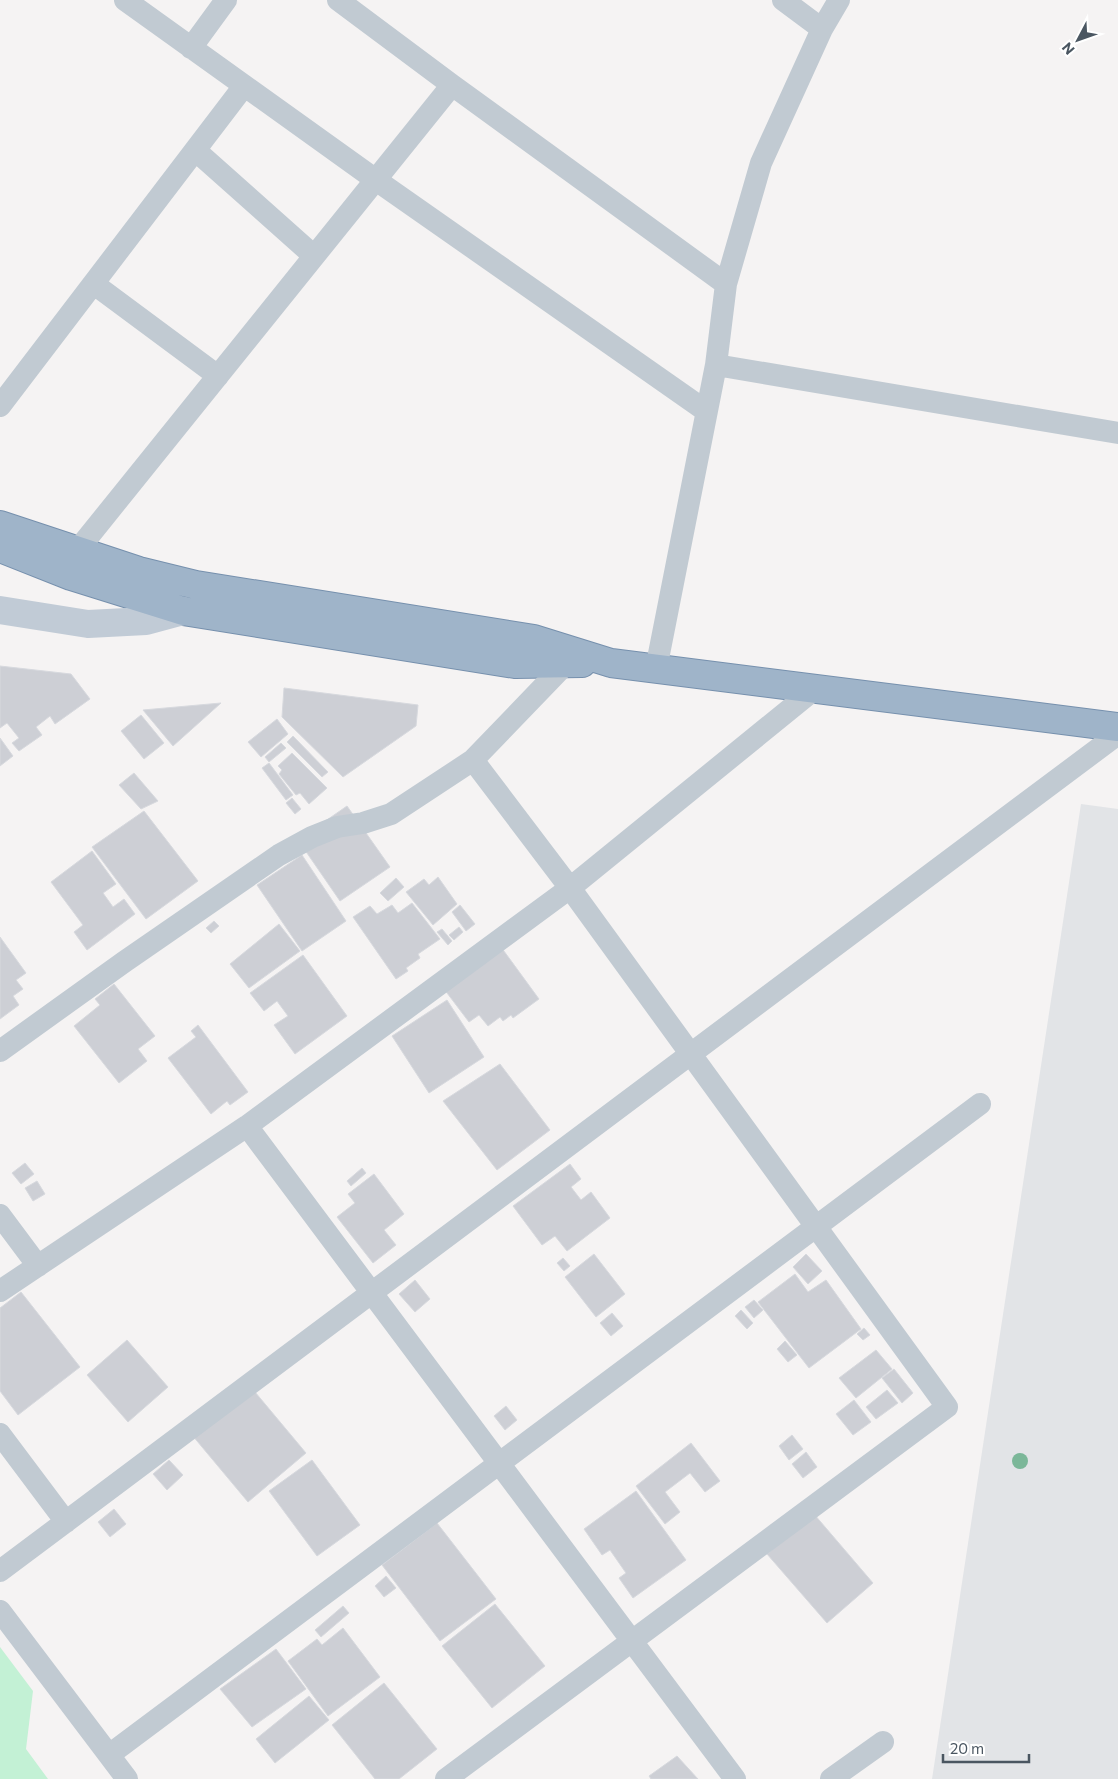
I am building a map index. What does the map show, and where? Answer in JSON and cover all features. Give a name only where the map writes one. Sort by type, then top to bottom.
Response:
[{"type":"highway","points":[[0,525],[76,552],[139,571],[196,585],[534,639],[571,658]]},
{"type":"highway","points":[[0,548],[71,576],[183,611],[515,664],[571,658],[1118,727]]},
{"type":"main road","points":[[0,610],[88,624],[146,621],[183,611]]},
{"type":"street","points":[[125,0],[376,180],[706,411]]},
{"type":"street","points":[[191,48],[226,0]]},
{"type":"street","points":[[338,0],[726,284]]},
{"type":"street","points":[[783,0],[822,29]]},
{"type":"street","points":[[656,669],[716,366],[726,284],[761,163],[822,29],[839,0]]},
{"type":"street","points":[[76,552],[452,85]]},
{"type":"street","points":[[0,406],[244,86]]},
{"type":"street","points":[[196,150],[314,256]]},
{"type":"street","points":[[94,284],[218,376]]},
{"type":"street","points":[[716,366],[1118,432]]},
{"type":"street","points":[[0,1052],[124,962],[279,855],[312,837],[337,827],[363,823],[390,814],[473,760],[571,658]]},
{"type":"street","points":[[0,1292],[247,1126],[570,888],[816,688]]},
{"type":"street","points":[[0,1571],[692,1055],[1118,734]]},
{"type":"street","points":[[446,1779],[947,1407],[570,888],[473,760]]},
{"type":"street","points":[[109,1755],[980,1104]]},
{"type":"street","points":[[247,1126],[735,1779]]},
{"type":"street","points":[[0,1215],[38,1266]]},
{"type":"street","points":[[0,1434],[66,1522]]},
{"type":"street","points":[[0,1611],[126,1779]]},
{"type":"street","points":[[831,1779],[883,1742]]},
{"type":"shaded area","points":[[1081,804],[1118,809],[1118,1779],[932,1779]]},
{"type":"green space","points":[[0,1647],[33,1691],[26,1749],[48,1779],[0,1779]]},
{"type":"building","points":[[0,666],[71,674],[90,699],[55,724],[50,716],[36,727],[42,735],[19,751],[12,743],[19,738],[7,723],[0,728]]},
{"type":"building","points":[[284,688],[418,705],[416,726],[343,777],[282,717]]},
{"type":"building","points":[[221,703],[173,746],[143,710]]},
{"type":"building","points":[[141,715],[164,743],[144,759],[121,731]]},
{"type":"building","points":[[277,719],[288,734],[261,757],[248,742]]},
{"type":"building","points":[[293,736],[328,772],[322,777],[287,742]]},
{"type":"building","points":[[0,738],[13,756],[0,766]]},
{"type":"building","points":[[281,743],[286,748],[269,762],[265,757]]},
{"type":"building","points":[[292,753],[327,788],[309,804],[300,793],[296,795],[279,774],[282,770],[278,766]]},
{"type":"building","points":[[269,763],[293,795],[286,800],[262,768]]},
{"type":"building","points":[[134,773],[158,801],[141,809],[119,785]]},
{"type":"building","points":[[292,798],[301,809],[295,814],[286,803]]},
{"type":"building","points":[[347,806],[390,867],[340,901],[298,840]]},
{"type":"building","points":[[144,811],[198,881],[146,919],[92,847]]},
{"type":"building","points":[[92,851],[116,884],[103,893],[113,907],[124,899],[135,914],[87,950],[74,932],[83,925],[51,882]]},
{"type":"building","points":[[302,855],[346,921],[302,951],[257,885]]},
{"type":"building","points":[[438,877],[457,904],[433,925],[406,892],[424,879],[429,885]]},
{"type":"building","points":[[396,878],[404,887],[388,901],[380,893]]},
{"type":"building","points":[[412,903],[440,939],[418,954],[420,958],[406,968],[408,971],[396,979],[353,917],[370,906],[377,914],[392,905],[398,913]]},
{"type":"building","points":[[460,905],[475,924],[466,931],[452,912]]},
{"type":"building","points":[[214,921],[219,926],[211,933],[206,928]]},
{"type":"building","points":[[279,924],[300,951],[249,988],[230,964]]},
{"type":"building","points":[[459,927],[463,932],[454,940],[449,935]]},
{"type":"building","points":[[442,929],[452,941],[448,945],[437,932]]},
{"type":"building","points":[[0,937],[26,973],[16,980],[23,989],[13,996],[19,1005],[0,1019]]},
{"type":"building","points":[[501,947],[539,999],[513,1018],[511,1015],[503,1021],[500,1017],[488,1026],[479,1015],[469,1022],[444,989]]},
{"type":"building","points":[[303,955],[347,1016],[295,1054],[274,1025],[288,1016],[277,1001],[264,1011],[250,993]]},
{"type":"building","points":[[114,984],[155,1036],[138,1049],[147,1061],[119,1083],[74,1026],[100,1005],[95,999]]},
{"type":"building","points":[[447,1000],[484,1057],[429,1093],[392,1036]]},
{"type":"building","points":[[198,1025],[248,1092],[230,1105],[227,1101],[211,1114],[168,1058],[196,1037],[191,1031]]},
{"type":"building","points":[[500,1064],[550,1130],[497,1170],[443,1101]]},
{"type":"building","points":[[25,1163],[34,1174],[21,1184],[12,1173]]},
{"type":"building","points":[[570,1164],[581,1179],[571,1187],[581,1200],[591,1192],[610,1218],[567,1251],[555,1236],[542,1245],[513,1206]]},
{"type":"building","points":[[362,1168],[366,1173],[351,1186],[347,1181]]},
{"type":"building","points":[[374,1174],[404,1214],[384,1230],[396,1245],[373,1263],[337,1217],[355,1203],[348,1194]]},
{"type":"building","points":[[37,1181],[45,1194],[33,1201],[25,1188]]},
{"type":"building","points":[[594,1254],[625,1294],[596,1317],[565,1277]]},
{"type":"building","points":[[806,1254],[822,1271],[808,1284],[793,1267]]},
{"type":"building","points":[[563,1258],[570,1266],[564,1271],[557,1263]]},
{"type":"building","points":[[795,1274],[808,1292],[826,1280],[861,1329],[809,1368],[758,1302]]},
{"type":"building","points":[[415,1280],[430,1299],[415,1312],[399,1294]]},
{"type":"building","points":[[21,1292],[80,1367],[18,1415],[0,1391],[0,1308]]},
{"type":"building","points":[[754,1300],[763,1310],[754,1318],[745,1307]]},
{"type":"building","points":[[741,1310],[753,1323],[747,1329],[735,1316]]},
{"type":"building","points":[[612,1313],[623,1326],[611,1336],[600,1323]]},
{"type":"building","points":[[864,1328],[870,1335],[863,1340],[857,1334]]},
{"type":"building","points":[[127,1340],[168,1387],[128,1422],[87,1375]]},
{"type":"building","points":[[785,1341],[797,1355],[788,1362],[777,1349]]},
{"type":"building","points":[[876,1350],[892,1369],[856,1398],[839,1378]]},
{"type":"building","points":[[894,1369],[913,1393],[902,1403],[882,1378]]},
{"type":"building","points":[[250,1386],[306,1453],[248,1502],[192,1435]]},
{"type":"building","points":[[887,1390],[898,1403],[876,1419],[866,1407]]},
{"type":"building","points":[[854,1400],[871,1422],[853,1435],[836,1414]]},
{"type":"building","points":[[506,1406],[517,1420],[505,1430],[494,1416]]},
{"type":"building","points":[[792,1435],[803,1449],[789,1460],[779,1446]]},
{"type":"building","points":[[691,1443],[720,1481],[705,1492],[690,1473],[665,1492],[680,1512],[665,1524],[636,1486]]},
{"type":"building","points":[[806,1452],[817,1467],[803,1478],[792,1464]]},
{"type":"building","points":[[169,1460],[183,1475],[167,1490],[153,1474]]},
{"type":"building","points":[[312,1460],[360,1525],[317,1556],[269,1491]]},
{"type":"building","points":[[636,1491],[686,1560],[633,1598],[619,1578],[626,1573],[610,1550],[602,1555],[584,1529]]},
{"type":"building","points":[[114,1509],[126,1524],[110,1537],[98,1522]]},
{"type":"building","points":[[814,1514],[873,1583],[827,1623],[767,1554]]},
{"type":"building","points":[[437,1523],[496,1599],[440,1641],[382,1565]]},
{"type":"building","points":[[386,1576],[396,1588],[384,1597],[375,1586]]},
{"type":"building","points":[[495,1604],[545,1666],[492,1708],[442,1646]]},
{"type":"building","points":[[343,1606],[349,1613],[321,1637],[315,1630]]},
{"type":"building","points":[[343,1628],[380,1677],[328,1716],[288,1661],[317,1639],[322,1645]]},
{"type":"building","points":[[276,1649],[306,1689],[252,1727],[220,1689]]},
{"type":"building","points":[[384,1683],[437,1749],[399,1779],[375,1779],[332,1725]]},
{"type":"building","points":[[309,1696],[329,1720],[275,1763],[256,1739]]},
{"type":"building","points":[[677,1756],[698,1779],[651,1779],[649,1776]]}]
